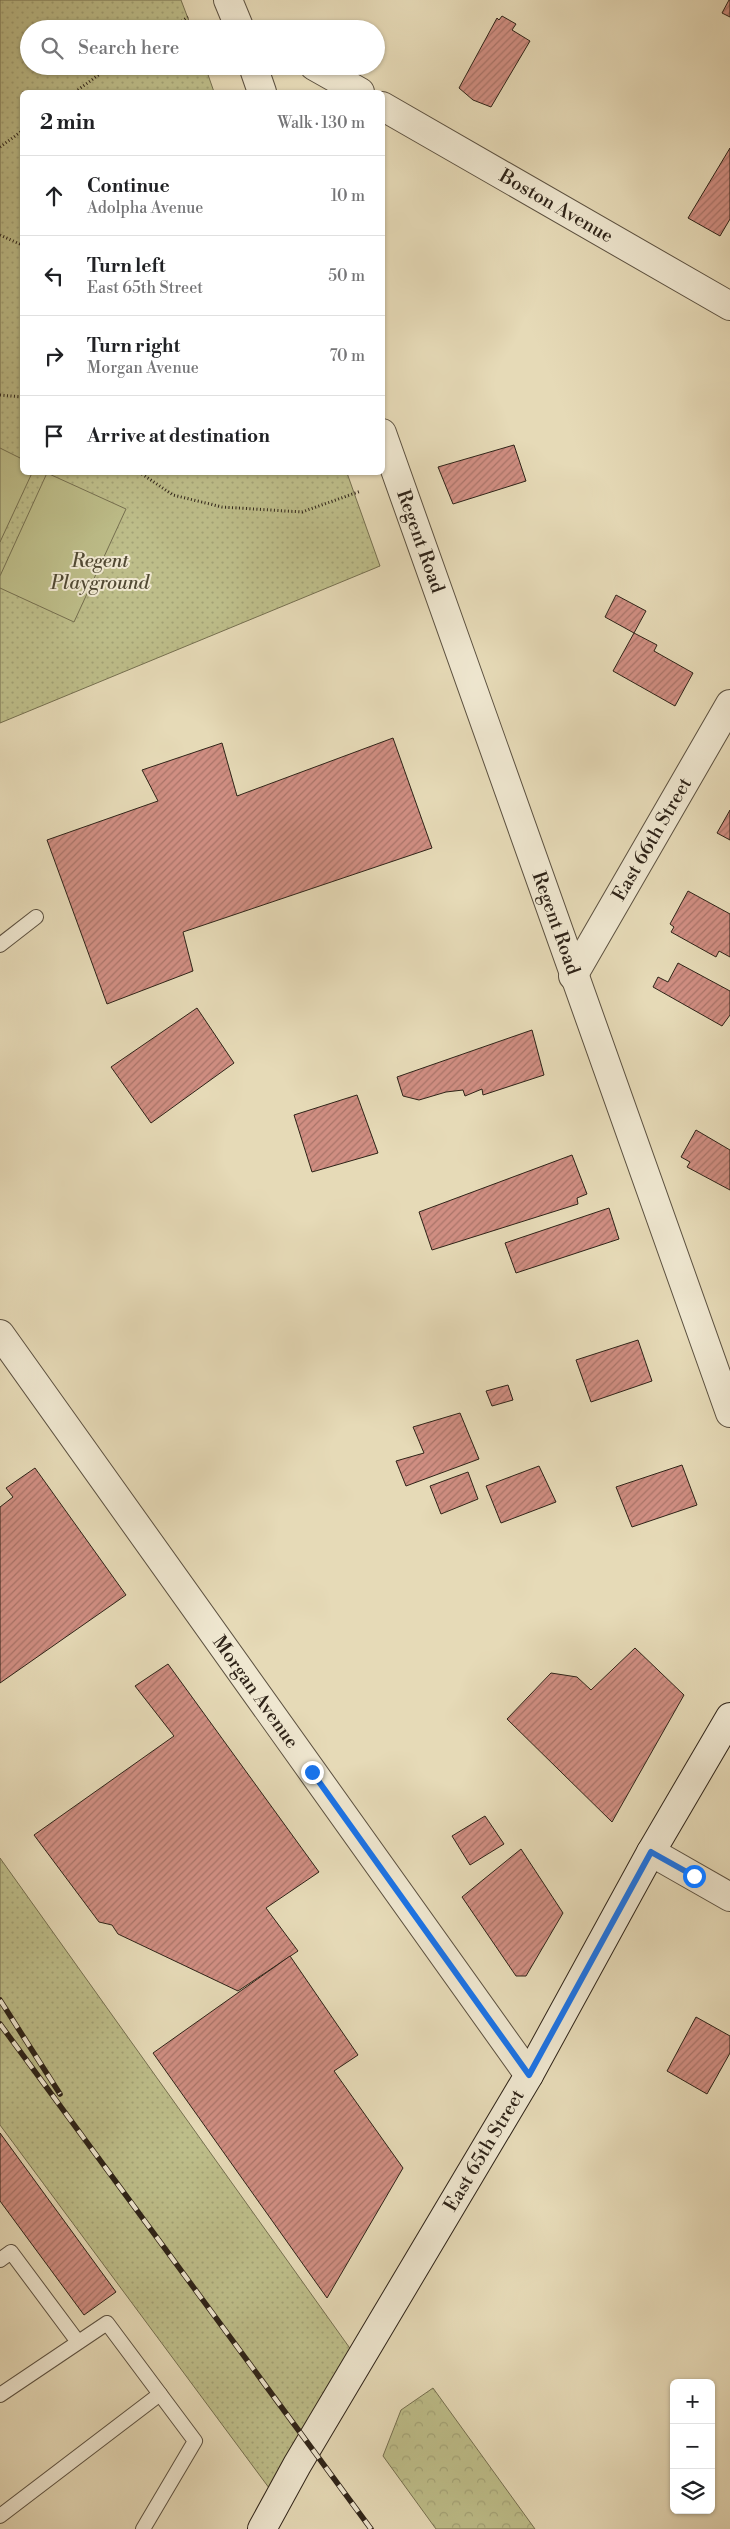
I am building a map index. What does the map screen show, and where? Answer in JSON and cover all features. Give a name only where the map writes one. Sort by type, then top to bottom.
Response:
[{"type":"street","points":[[256,75],[261,90]]},
{"type":"street","points":[[330,75],[356,90]]},
{"type":"street","name":"Boston Avenue","points":[[385,108],[730,306]]},
{"type":"street","name":"Regent Road","points":[[385,443],[573,976],[730,1413]]},
{"type":"street","name":"East 66th Street","points":[[573,976],[730,704]]},
{"type":"street","name":"Morgan Avenue","points":[[0,1334],[529,2075]]},
{"type":"street","name":"East 65th Street","points":[[262,2529],[297,2465],[529,2075],[651,1852],[730,1717]]},
{"type":"street","points":[[651,1852],[730,1897]]},
{"type":"lane","points":[[0,944],[36,917]]},
{"type":"lane","points":[[0,2260],[11,2252],[78,2342]]},
{"type":"lane","points":[[0,2395],[107,2323],[196,2441],[143,2529]]},
{"type":"lane","points":[[0,2516],[160,2394]]},
{"type":"path","points":[[184,20],[188,17]]},
{"type":"path","points":[[78,90],[99,75]]},
{"type":"path","points":[[0,147],[20,132]]},
{"type":"path","points":[[0,235],[20,244]]},
{"type":"path","points":[[0,395],[20,397]]},
{"type":"path","points":[[143,475],[173,495],[222,507],[302,512],[361,491]]},
{"type":"green space","name":"Regent Playground","points":[[0,0],[181,0],[189,20],[20,20],[20,75],[208,75],[213,90],[20,90],[20,475],[348,475],[380,566],[0,723]]},
{"type":"green space","points":[[0,448],[20,458],[20,475],[31,475],[0,542]]},
{"type":"green space","points":[[46,475],[51,475],[126,509],[74,622],[0,588],[0,576]]},
{"type":"green space","points":[[0,1858],[359,2361],[278,2500],[0,2125]]},
{"type":"green space","points":[[433,2388],[535,2529],[436,2529],[383,2456],[401,2410]]},
{"type":"building","points":[[730,0],[730,17],[722,13]]},
{"type":"building","points":[[502,16],[516,24],[512,30],[530,41],[491,107],[473,100],[459,88],[497,18],[499,20]]},
{"type":"building","points":[[730,148],[730,219],[720,236],[688,218]]},
{"type":"building","points":[[514,445],[526,481],[453,504],[438,467]]},
{"type":"building","points":[[616,595],[646,611],[634,633],[605,617]]},
{"type":"building","points":[[634,633],[657,645],[654,651],[693,673],[675,706],[613,671]]},
{"type":"building","points":[[393,738],[432,848],[183,932],[193,971],[107,1004],[47,840],[158,801],[142,770],[222,743],[237,796]]},
{"type":"building","points":[[730,810],[730,840],[717,833]]},
{"type":"building","points":[[688,891],[730,914],[730,957],[719,951],[716,957],[671,932],[674,927],[670,924]]},
{"type":"building","points":[[678,963],[730,991],[730,1015],[722,1026],[653,987],[658,977],[668,982]]},
{"type":"building","points":[[197,1008],[234,1063],[151,1123],[111,1067]]},
{"type":"building","points":[[532,1030],[544,1075],[483,1095],[482,1089],[465,1096],[463,1090],[446,1092],[419,1100],[403,1096],[397,1077]]},
{"type":"building","points":[[357,1095],[378,1153],[312,1172],[294,1115]]},
{"type":"building","points":[[696,1130],[730,1150],[730,1190],[687,1167],[690,1162],[681,1157]]},
{"type":"building","points":[[572,1155],[587,1194],[577,1198],[578,1204],[432,1250],[419,1212]]},
{"type":"building","points":[[609,1208],[619,1239],[516,1273],[505,1243]]},
{"type":"building","points":[[638,1340],[652,1381],[591,1402],[576,1360]]},
{"type":"building","points":[[508,1385],[513,1400],[492,1406],[486,1391]]},
{"type":"building","points":[[460,1413],[479,1459],[406,1486],[396,1461],[424,1453],[413,1427]]},
{"type":"building","points":[[682,1465],[697,1505],[632,1527],[616,1487]]},
{"type":"building","points":[[539,1466],[556,1502],[501,1523],[486,1486]]},
{"type":"building","points":[[35,1468],[126,1595],[0,1683],[0,1507],[13,1497],[6,1488]]},
{"type":"building","points":[[468,1472],[478,1499],[441,1514],[430,1486]]},
{"type":"building","points":[[635,1648],[684,1695],[612,1822],[507,1719],[551,1673],[577,1677],[591,1690]]},
{"type":"building","points":[[168,1664],[319,1872],[266,1908],[298,1951],[238,1991],[118,1934],[112,1925],[99,1922],[34,1835],[174,1736],[135,1686]]},
{"type":"building","points":[[485,1816],[504,1844],[470,1865],[452,1836]]},
{"type":"building","points":[[521,1849],[563,1913],[526,1976],[516,1976],[462,1897]]},
{"type":"building","points":[[290,1956],[358,2055],[334,2071],[403,2168],[327,2298],[153,2053]]},
{"type":"building","points":[[696,2017],[730,2036],[730,2053],[707,2094],[667,2071]]},
{"type":"building","points":[[0,2133],[116,2292],[84,2315],[0,2201]]},
{"type":"railway","points":[[0,2000],[60,2094]]},
{"type":"railway","points":[[0,2024],[371,2529]]},
{"type":"route","points":[[312,1772],[529,2075],[651,1852],[694,1876]]}]
